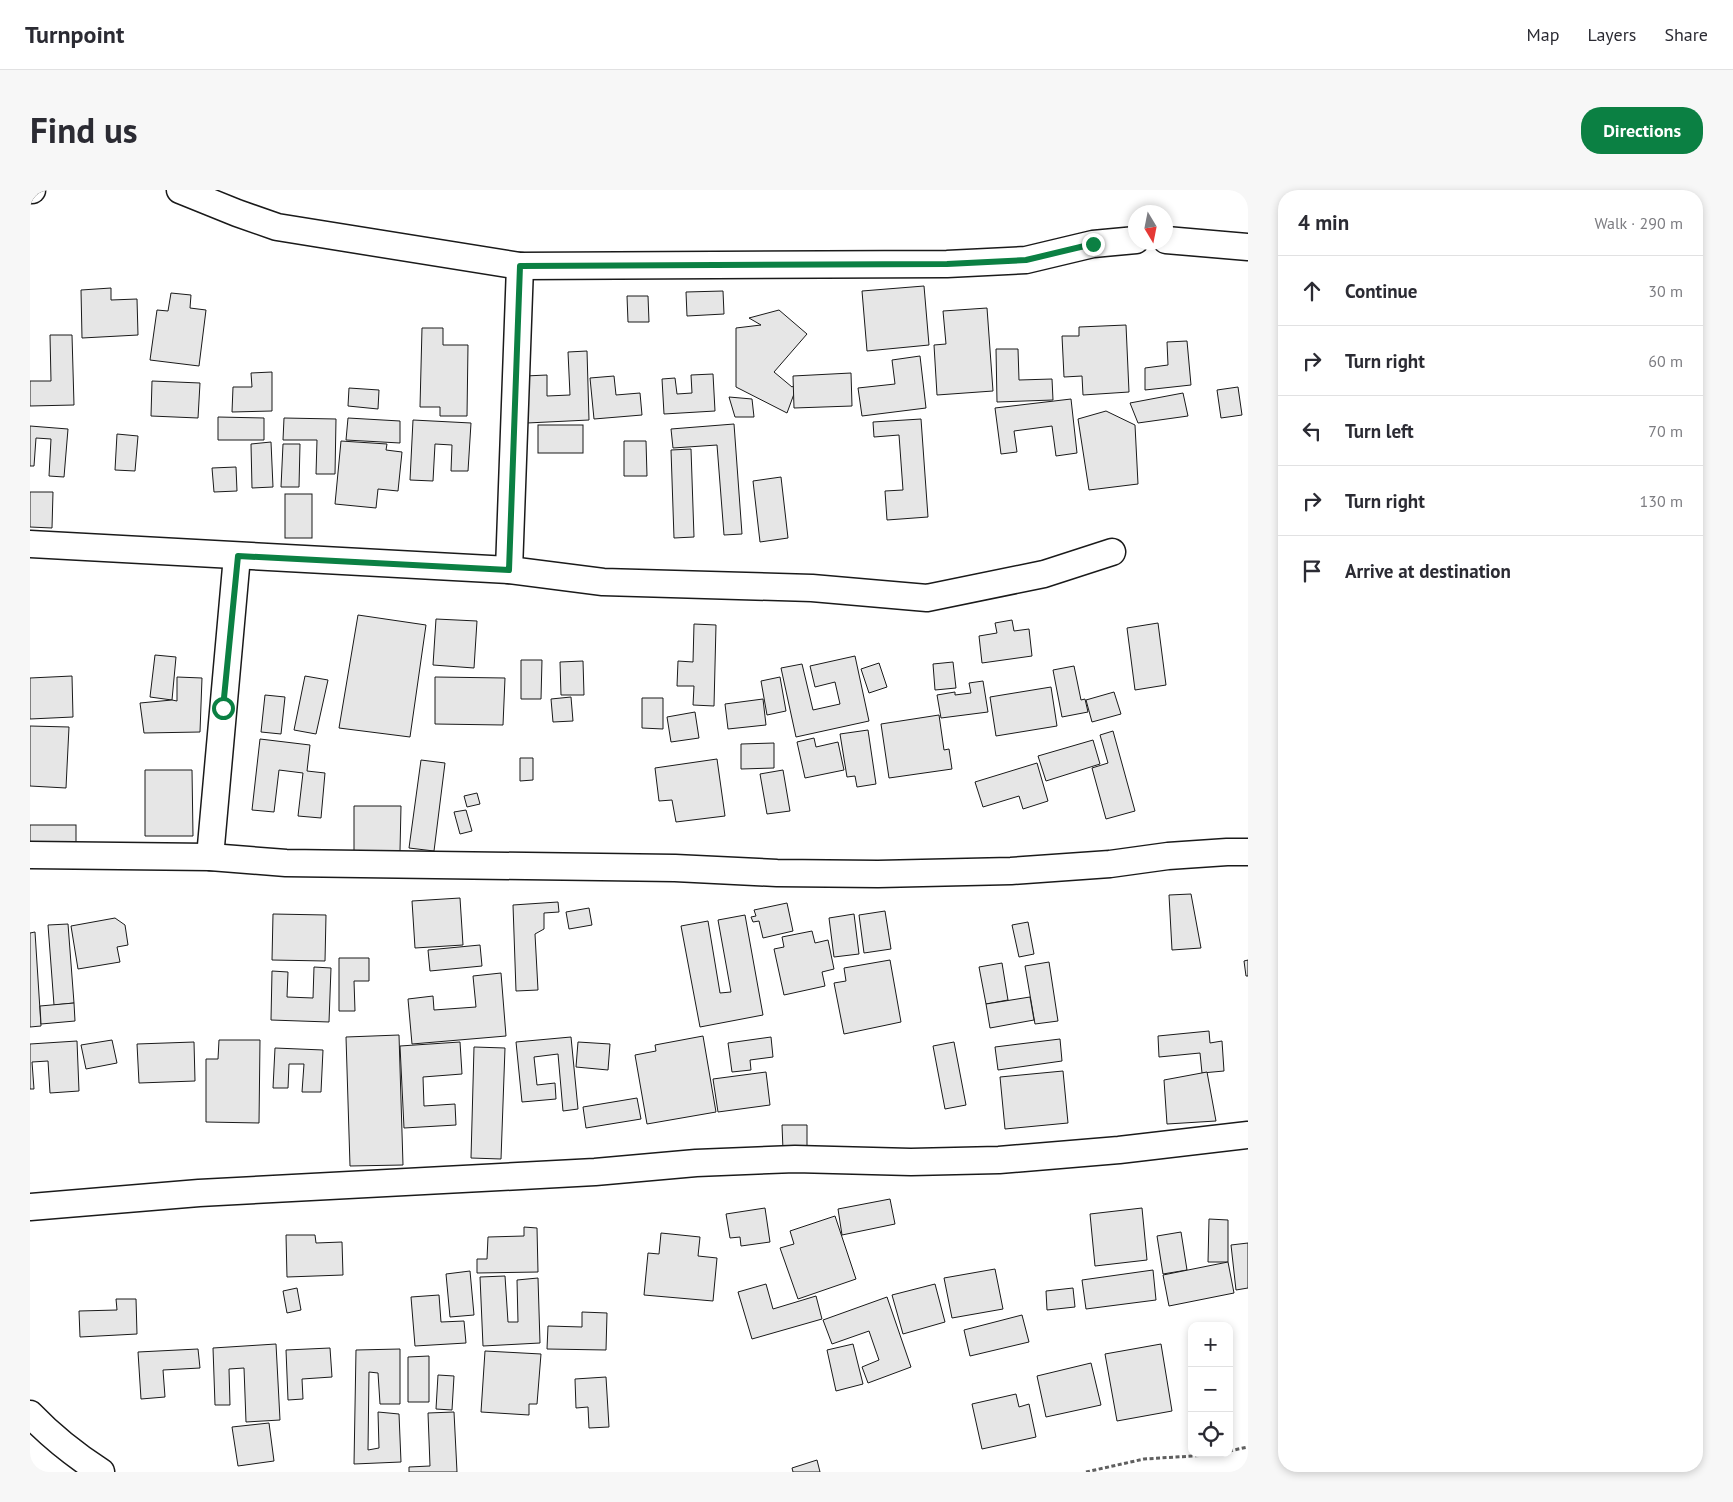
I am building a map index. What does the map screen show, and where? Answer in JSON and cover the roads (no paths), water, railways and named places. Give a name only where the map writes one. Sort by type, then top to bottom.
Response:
[{"type":"street","points":[[180,190],[277,227],[520,266],[947,264],[1026,260],[1093,244],[1128,241]]},
{"type":"street","points":[[1173,241],[1248,247]]},
{"type":"street","points":[[509,570],[520,266]]},
{"type":"street","points":[[30,544],[509,570],[603,582],[812,588],[927,598],[1044,574],[1112,552]]},
{"type":"street","points":[[210,857],[238,556]]},
{"type":"street","points":[[30,855],[210,857],[286,863],[675,868],[777,873],[878,874],[1011,872],[1110,864],[1168,856],[1248,852]]},
{"type":"street","points":[[30,1207],[208,1192],[595,1172],[696,1163],[795,1159],[911,1162],[999,1160],[1119,1150],[1248,1135]]},
{"type":"street","points":[[30,1414],[77,1456],[101,1472]]}]
